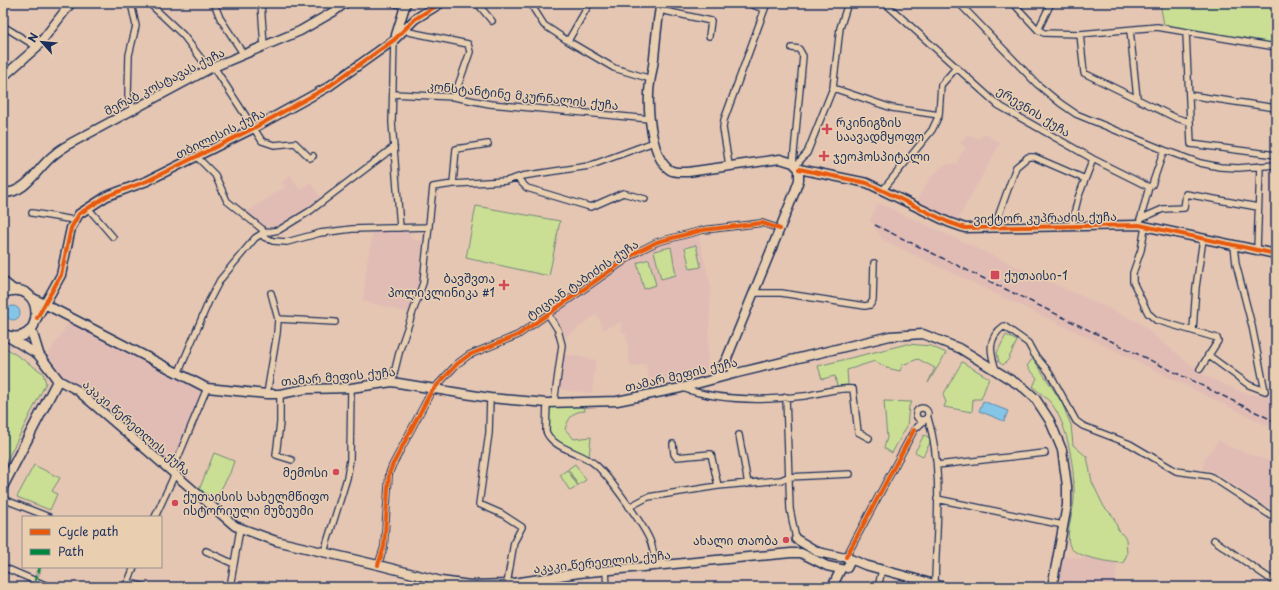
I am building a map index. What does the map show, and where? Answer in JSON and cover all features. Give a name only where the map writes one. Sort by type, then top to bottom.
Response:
[{"type":"main road","points":[[3,76],[37,47],[71,3]]},
{"type":"main road","name":"მერაბ კოსტავას ქუჩა","points":[[3,193],[9,193],[23,187],[54,154],[70,144],[212,68],[300,31],[333,12],[345,3]]},
{"type":"main road","points":[[402,26],[441,3]]},
{"type":"main road","points":[[394,40],[402,26],[405,5]]},
{"type":"main road","points":[[654,142],[650,119],[649,94],[660,7]]},
{"type":"main road","name":"თბილისის ქუჩა","points":[[74,220],[88,208],[107,196],[147,181],[252,129],[328,87],[394,40]]},
{"type":"main road","name":"ვიქტორ კუპრაძის ქუჩა","points":[[654,142],[664,164],[669,170],[678,172],[775,159],[796,166],[867,184],[948,222],[965,228],[1071,227],[1141,224],[1234,246],[1276,254]]},
{"type":"main road","points":[[715,378],[727,358],[755,293],[794,194],[796,166]]},
{"type":"main road","points":[[5,335],[22,335],[31,329],[46,304],[61,275],[74,220]]},
{"type":"main road","points":[[3,281],[14,290],[29,296],[36,308],[37,318]]},
{"type":"main road","points":[[3,293],[14,290]]},
{"type":"main road","name":"თამარ მეფის ქუჩა","points":[[29,296],[207,388],[267,394],[280,394],[306,389],[351,388],[392,382],[490,398],[551,403],[617,401],[681,388],[715,378],[890,336],[917,333],[938,338],[996,370],[1035,398],[1050,421],[1062,450],[1065,472],[1066,505],[1052,587]]},
{"type":"main road","points":[[3,486],[58,380],[39,355],[31,329]]},
{"type":"main road","points":[[5,335],[39,355]]},
{"type":"main road","points":[[727,358],[728,365],[737,373]]},
{"type":"main road","name":"აკაკი წერეთლის ქუჩა","points":[[58,380],[77,390],[174,476],[240,529],[276,541],[378,565],[441,582],[470,585],[507,584],[580,573],[801,553]]},
{"type":"main road","points":[[796,539],[818,552],[845,557],[865,566],[935,583],[945,587]]},
{"type":"main road","points":[[796,539],[801,553],[828,566],[842,568],[865,566]]},
{"type":"main road","points":[[842,568],[837,560],[845,557]]},
{"type":"main road","points":[[832,587],[842,568],[850,562],[845,557]]},
{"type":"street","points":[[131,3],[136,26],[129,55],[128,95],[133,110]]},
{"type":"street","points":[[149,3],[183,35],[212,68],[252,129],[262,141],[274,145],[295,142],[310,158],[313,156]]},
{"type":"street","points":[[214,3],[220,18],[244,55]]},
{"type":"street","points":[[261,3],[264,46]]},
{"type":"street","points":[[394,3],[405,5]]},
{"type":"street","points":[[477,3],[492,21]]},
{"type":"street","points":[[530,3],[544,25],[568,41],[614,68],[651,79]]},
{"type":"street","points":[[748,3],[764,9]]},
{"type":"street","points":[[729,165],[723,128],[724,120],[767,3]]},
{"type":"street","points":[[796,166],[807,153],[833,88],[840,28],[848,3]]},
{"type":"street","name":"ერევნის ქუჩა","points":[[884,3],[998,105],[1093,159],[1149,188]]},
{"type":"street","points":[[960,3],[1037,84],[1060,104],[1094,122],[1200,163],[1220,167],[1238,168],[1276,165]]},
{"type":"street","points":[[1013,3],[1038,30],[1044,33],[1080,34],[1157,27],[1276,47]]},
{"type":"street","points":[[1038,30],[1051,3]]},
{"type":"street","points":[[568,41],[588,6]]},
{"type":"street","points":[[660,7],[711,21],[708,36]]},
{"type":"street","points":[[3,26],[37,47]]},
{"type":"street","points":[[402,26],[408,32],[468,44],[470,52],[454,97]]},
{"type":"street","points":[[1130,30],[1137,98]]},
{"type":"street","points":[[1186,32],[1190,144],[1276,155]]},
{"type":"street","points":[[1080,34],[1084,72],[1176,118],[1190,122]]},
{"type":"street","points":[[394,40],[394,148],[400,228]]},
{"type":"street","points":[[792,48],[799,49],[803,56],[796,166]]},
{"type":"street","points":[[882,192],[932,130],[939,115],[941,85],[956,68]]},
{"type":"street","points":[[833,88],[892,108],[939,115]]},
{"type":"street","name":"კონსტანტინე მკურნალის ქუჩა","points":[[394,94],[454,97],[490,104],[650,119]]},
{"type":"street","points":[[1189,95],[1276,108]]},
{"type":"street","points":[[392,382],[400,349],[423,283],[433,187],[453,184],[493,182],[596,164],[654,142]]},
{"type":"street","points":[[453,184],[456,149],[488,144]]},
{"type":"street","points":[[178,374],[209,301],[220,280],[255,238],[263,233],[279,230],[310,211],[394,148]]},
{"type":"street","points":[[1164,150],[1149,188],[1141,224],[1141,250],[1133,273],[1132,282],[1148,313],[1156,320],[1217,338],[1218,341],[1200,369]]},
{"type":"street","points":[[196,156],[215,175],[227,201],[262,229],[264,237],[269,239],[287,242],[320,233],[345,230],[429,227]]},
{"type":"street","points":[[994,228],[1016,167],[1028,157],[1034,157],[1085,179]]},
{"type":"street","points":[[1071,227],[1085,179],[1093,159]]},
{"type":"street","points":[[1257,250],[1260,166]]},
{"type":"street","points":[[517,178],[527,188],[591,207],[623,193],[645,199]]},
{"type":"street","points":[[1141,224],[1163,209],[1184,208],[1186,194],[1258,208]]},
{"type":"street","points":[[88,208],[113,238]]},
{"type":"street","points":[[32,213],[74,220]]},
{"type":"street","name":"ტიციან ტაბიძის ქუჩა","points":[[378,565],[384,547],[390,474],[392,466],[431,392],[457,364],[467,356],[518,335],[627,258],[657,242],[703,230],[762,223],[780,229]]},
{"type":"street","points":[[1193,330],[1196,287],[1203,239]]},
{"type":"street","points":[[1208,355],[1249,385],[1265,391],[1252,326],[1236,264],[1234,246]]},
{"type":"street","points":[[755,293],[781,293],[865,306],[870,305],[873,300],[874,263]]},
{"type":"street","points":[[267,394],[278,319],[270,293]]},
{"type":"street","points":[[548,314],[558,330],[562,345],[551,403],[547,435],[562,446],[588,459],[597,466],[629,506],[650,542],[657,567]]},
{"type":"street","points":[[278,319],[335,322]]},
{"type":"street","points":[[996,370],[990,352],[990,345],[998,330],[1004,326],[1028,343],[1034,354],[1049,372],[1076,421],[1083,426],[1130,444],[1176,470],[1210,476],[1276,519]]},
{"type":"street","points":[[155,516],[174,476],[174,467],[207,388]]},
{"type":"street","points":[[324,552],[347,478],[350,460],[351,388]]},
{"type":"street","points":[[681,388],[700,394],[727,397],[786,397],[853,389],[858,432],[869,438]]},
{"type":"street","points":[[280,394],[280,423],[276,455],[292,460]]},
{"type":"street","points":[[786,397],[790,509],[796,539]]},
{"type":"street","points":[[490,398],[489,433],[479,504],[502,514],[522,527],[514,542],[507,584]]},
{"type":"street","points":[[914,430],[917,410],[923,408],[928,411],[927,418],[934,441],[936,465],[937,500],[935,583]]},
{"type":"street","points":[[916,415],[920,420],[927,418]]},
{"type":"street","points":[[845,557],[914,430],[927,418]]},
{"type":"street","points":[[739,435],[748,484]]},
{"type":"street","points":[[673,444],[676,458],[711,454],[718,486]]},
{"type":"street","points":[[936,465],[1045,453]]},
{"type":"street","points":[[629,506],[648,497],[718,486],[781,480],[788,477],[850,474]]},
{"type":"street","points":[[3,499],[46,516]]},
{"type":"street","points":[[937,500],[1063,525]]},
{"type":"street","points":[[230,587],[240,529]]},
{"type":"street","points":[[1214,540],[1276,583]]},
{"type":"street","points":[[225,560],[234,564]]},
{"type":"street","points":[[3,567],[36,578],[50,587]]},
{"type":"street","points":[[123,587],[128,582],[134,568]]},
{"type":"street","points":[[878,587],[882,570]]},
{"type":"street","points":[[606,571],[607,587]]},
{"type":"street","points":[[128,582],[145,587]]},
{"type":"shaded area","points":[[986,134],[1000,143],[978,184],[976,182],[977,184],[956,223],[918,205],[919,197],[930,178],[944,165],[956,163],[959,166],[957,163],[959,157],[966,148],[960,143],[967,135],[979,138]]},
{"type":"shaded area","points":[[290,175],[300,190],[310,182],[321,198],[282,225],[277,227],[260,225],[247,212],[285,187],[282,182]]},
{"type":"shaded area","points":[[878,203],[1138,322],[1205,376],[1246,394],[1276,396],[1276,430],[1095,341],[883,240],[870,220]]},
{"type":"shaded area","points":[[410,231],[410,236],[415,240],[423,240],[419,282],[409,313],[363,301],[367,261],[373,232]]},
{"type":"shaded area","points":[[698,234],[711,288],[707,371],[649,384],[646,364],[630,367],[626,334],[622,332],[621,322],[603,329],[597,314],[566,337],[552,313],[644,249]]},
{"type":"shaded area","points":[[71,319],[204,388],[170,470],[49,364],[46,357]]},
{"type":"shaded area","points":[[565,354],[596,360],[592,393],[558,389]]},
{"type":"shaded area","points":[[1219,440],[1229,447],[1276,463],[1276,513],[1211,470],[1203,470],[1204,459]]},
{"type":"shaded area","points":[[1063,556],[1083,559],[1084,556],[1117,563],[1114,587],[1058,587]]},
{"type":"green space","points":[[1160,3],[1276,3],[1276,45],[1164,25]]},
{"type":"green space","points":[[476,206],[560,221],[549,276],[466,258]]},
{"type":"green space","points":[[696,245],[701,267],[690,269],[685,248]]},
{"type":"green space","points":[[671,247],[676,275],[661,279],[654,251]]},
{"type":"green space","points":[[649,259],[656,285],[644,289],[637,263]]},
{"type":"green space","points":[[1006,335],[1017,341],[1008,360],[1003,365],[999,362],[997,353]]},
{"type":"green space","points":[[907,344],[931,346],[946,353],[928,383],[935,368],[918,359],[902,365],[900,371],[887,368],[875,361],[847,370],[848,385],[837,386],[835,376],[822,379],[818,366]]},
{"type":"green space","points":[[3,346],[43,373],[46,383],[3,468]]},
{"type":"green space","points":[[1033,358],[1062,403],[1071,425],[1073,445],[1087,457],[1092,482],[1104,507],[1113,516],[1118,529],[1126,539],[1127,554],[1123,563],[1103,561],[1087,557],[1075,551],[1069,544],[1068,538],[1074,500],[1070,450],[1057,413],[1051,403],[1033,387],[1037,378],[1027,366]]},
{"type":"green space","points":[[962,362],[989,378],[981,399],[973,399],[972,412],[944,407],[946,402],[943,395]]},
{"type":"green space","points":[[884,401],[912,402],[909,406],[907,426],[892,453],[884,448],[887,438]]},
{"type":"green space","points":[[551,405],[584,406],[585,411],[574,414],[565,429],[574,439],[591,437],[589,457],[559,442],[550,434],[548,430],[548,421]]},
{"type":"green space","points":[[924,435],[932,439],[923,456],[915,452]]},
{"type":"green space","points":[[214,453],[234,461],[230,473],[214,502],[199,490]]},
{"type":"green space","points":[[575,464],[586,480],[578,485],[568,469]]},
{"type":"green space","points":[[34,465],[60,478],[52,491],[57,494],[50,510],[17,497]]},
{"type":"green space","points":[[567,470],[578,486],[570,491],[560,475]]},
{"type":"water","points":[[10,306],[16,306],[20,310],[20,316],[16,320],[10,320],[6,316],[6,310]]},
{"type":"water","points":[[983,401],[1008,411],[1004,421],[979,411]]},
{"type":"tunnel","points":[[37,575],[40,568]]},
{"type":"railway","points":[[875,225],[1276,422]]},
{"type":"marked path","points":[[35,581],[40,568]]},
{"type":"cycle path","points":[[37,318],[61,275],[71,228],[79,214],[107,196],[147,181],[252,129],[328,87],[394,40],[415,19],[441,3]]},
{"type":"cycle path","points":[[799,169],[867,183],[948,222],[965,228],[1139,225],[1276,254]]},
{"type":"cycle path","points":[[378,565],[384,547],[389,474],[392,466],[431,392],[457,364],[469,355],[518,335],[637,252],[657,242],[703,230],[762,223],[780,229]]},
{"type":"cycle path","points":[[846,557],[914,430]]},
{"type":"place","name":"რკინიგზის საავადმყოფო","points":[[827,129]]},
{"type":"place","name":"ჯეოჰოსპიტალი","points":[[824,156]]},
{"type":"place","name":"ქუთაისი-1","points":[[995,275]]},
{"type":"place","name":"ბავშვთა პოლიკლინიკა #1","points":[[504,285]]},
{"type":"place","name":"მემოსი","points":[[336,472]]},
{"type":"place","name":"ქუთაისის სახელმწიფო ისტორიული მუზეუმი","points":[[175,503]]},
{"type":"place","name":"ახალი თაობა","points":[[786,540]]}]
